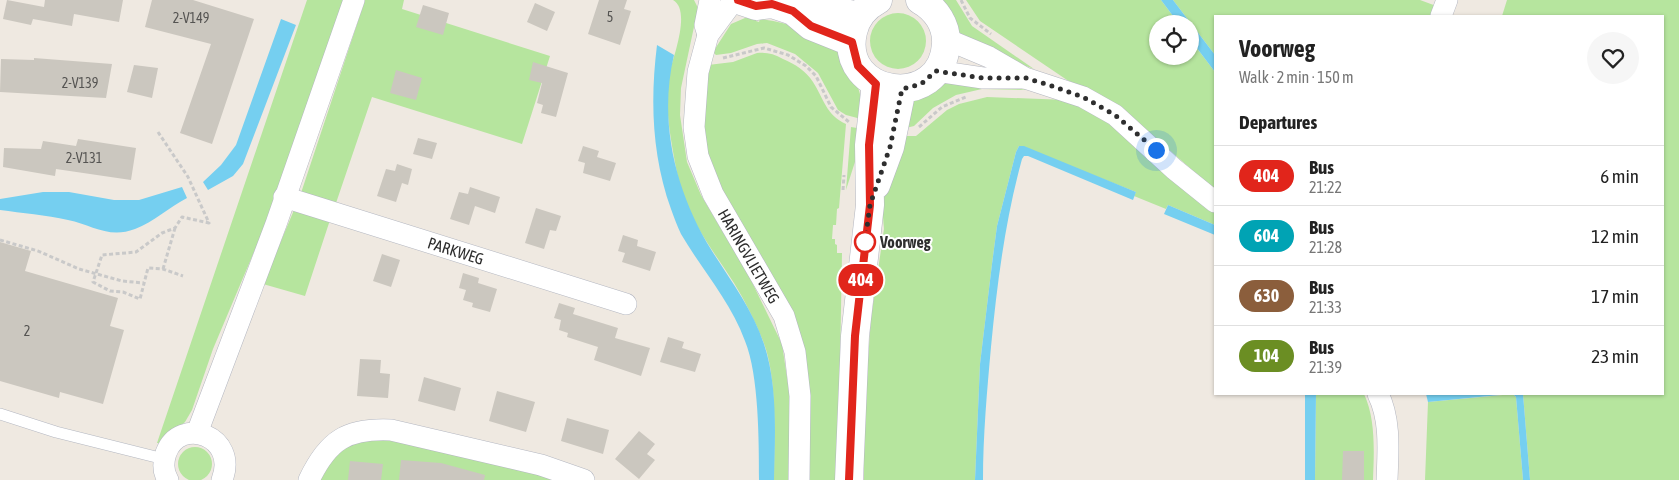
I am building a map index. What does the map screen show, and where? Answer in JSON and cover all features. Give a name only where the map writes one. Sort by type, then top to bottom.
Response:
[{"type":"main road","points":[[738,0],[756,6],[869,8]]},
{"type":"main road","points":[[869,8],[854,28],[852,42],[858,66],[889,86],[921,84],[936,71],[945,53],[946,39],[941,21],[936,13],[922,0]]},
{"type":"main road","points":[[777,5],[811,26],[852,42]]},
{"type":"main road","points":[[849,480],[855,336],[870,205],[890,147],[889,86]]},
{"type":"street","points":[[197,433],[284,198],[354,0]]},
{"type":"street","name":"HARINGVLIETWEG","points":[[708,35],[705,25],[710,0]]},
{"type":"street","name":"HARINGVLIETWEG","points":[[734,0],[708,35],[701,60],[695,99],[694,127],[698,156],[713,194],[784,316],[795,352],[800,396],[799,480]]},
{"type":"street","points":[[1441,15],[1447,0]]},
{"type":"street","points":[[946,39],[989,57],[1026,78],[1083,97],[1115,115],[1174,169],[1214,201]]},
{"type":"street","points":[[936,71],[983,78],[1026,78]]},
{"type":"street","name":"PARKWEG","points":[[284,198],[626,304]]},
{"type":"street","points":[[1380,398],[1388,439],[1387,480]]},
{"type":"street","points":[[314,471],[328,449],[348,435],[367,429],[391,430],[541,466],[584,480]]},
{"type":"street","points":[[168,480],[164,468],[164,458],[172,443],[180,437],[197,433],[212,438],[222,450],[226,460],[226,470],[222,480]]},
{"type":"lane","points":[[0,414],[56,432],[164,458]]},
{"type":"path","points":[[701,60],[730,58],[764,48],[776,50],[806,66],[816,76],[831,107],[839,116],[856,123]]},
{"type":"path","points":[[916,130],[927,118],[942,107],[970,96]]},
{"type":"path","points":[[158,132],[188,177],[202,204],[208,223],[182,217],[175,228],[163,269]]},
{"type":"path","points":[[175,228],[162,233],[136,252],[102,255],[94,274],[93,282],[96,286],[110,291],[123,292],[140,299],[148,268],[163,269],[182,276]]},
{"type":"path","points":[[0,240],[38,251],[94,274],[122,281],[144,283]]},
{"type":"green space","points":[[307,0],[343,0],[281,188],[213,349],[192,410],[185,422],[161,443],[157,443]]},
{"type":"green space","points":[[365,0],[404,0],[402,9],[550,56],[522,144],[372,97],[335,206],[300,196]]},
{"type":"green space","points":[[673,0],[694,0],[698,8],[681,88],[680,115],[687,162],[701,195],[750,278],[782,344],[790,397],[790,480],[774,480],[773,391],[768,356],[763,341],[738,290],[692,217],[677,173],[672,148],[667,96],[670,71],[681,23],[681,13],[678,5]]},
{"type":"green space","points":[[938,0],[956,0],[972,26],[1034,69],[987,52],[970,42],[955,28]]},
{"type":"green space","points":[[966,0],[1161,0],[1172,15],[1149,15],[1149,65],[1199,65],[1199,51],[1214,71],[1214,189],[1118,105],[1067,80],[980,21]]},
{"type":"green space","points":[[1173,0],[1420,0],[1439,7],[1435,15],[1214,15],[1214,54],[1199,34],[1199,15],[1184,15]]},
{"type":"green space","points":[[1507,0],[1679,0],[1679,480],[1530,480],[1523,395],[1664,395],[1664,15],[1502,15]]},
{"type":"green space","points":[[898,13],[909,15],[918,21],[924,30],[926,41],[924,52],[918,61],[909,67],[898,69],[887,67],[878,61],[872,52],[870,41],[872,30],[878,21],[887,15]]},
{"type":"green space","points":[[745,18],[756,18],[756,21],[759,22],[760,19],[783,23],[802,29],[834,48],[846,62],[855,78],[865,120],[846,115],[838,110],[818,73],[795,54],[767,43],[716,55],[713,52],[731,24]]},
{"type":"green space","points":[[757,53],[777,56],[804,71],[813,82],[826,106],[834,116],[846,124],[839,208],[837,209],[836,225],[833,225],[832,239],[835,239],[837,253],[842,253],[838,480],[806,480],[807,386],[707,154],[702,126],[708,65],[733,62]]},
{"type":"green space","points":[[968,81],[1027,90],[982,89],[956,95],[933,108],[914,126],[906,128],[910,104],[920,92],[935,85]]},
{"type":"green space","points":[[987,97],[1067,100],[1113,124],[1214,210],[1214,225],[1168,205],[1166,209],[1134,196],[1136,192],[1019,146],[997,226],[980,364],[975,480],[864,480],[864,416],[871,318],[884,229],[882,205],[898,136],[916,136],[947,110],[959,104]]},
{"type":"green space","points":[[851,127],[863,129],[861,143],[846,190]]},
{"type":"green space","points":[[294,210],[330,220],[305,296],[263,284]]},
{"type":"green space","points":[[1316,395],[1364,395],[1371,414],[1374,448],[1373,480],[1315,480]]},
{"type":"green space","points":[[1514,395],[1516,397],[1523,480],[1425,480],[1428,402]]},
{"type":"green space","points":[[374,436],[562,480],[319,480],[333,453]]},
{"type":"green space","points":[[195,447],[202,448],[207,452],[211,457],[211,471],[207,476],[202,480],[195,481],[188,480],[183,476],[179,471],[178,464],[179,457],[183,452],[188,448]]},
{"type":"water","points":[[1161,0],[1173,0],[1184,15],[1172,15]]},
{"type":"water","points":[[281,19],[296,25],[243,164],[233,176],[208,190],[203,182],[221,165],[236,145]]},
{"type":"water","points":[[1199,34],[1214,54],[1214,71],[1199,51]]},
{"type":"water","points":[[657,45],[674,55],[668,106],[674,157],[680,181],[699,229],[754,319],[764,344],[774,394],[774,480],[759,480],[756,390],[750,355],[745,341],[724,299],[681,234],[665,189],[656,149],[654,128],[653,108]]},
{"type":"water","points":[[1019,146],[1024,146],[1136,192],[1133,200],[1028,156],[1024,156],[1022,159],[1006,229],[996,300],[986,414],[983,480],[975,480],[980,364],[997,226]]},
{"type":"water","points":[[182,187],[187,198],[149,222],[126,232],[109,232],[60,218],[0,210],[0,199],[43,192],[69,192],[114,200],[139,200]]},
{"type":"water","points":[[1168,205],[1214,225],[1214,235],[1164,214]]},
{"type":"water","points":[[1305,395],[1316,395],[1315,480],[1305,480]]},
{"type":"water","points":[[1426,395],[1500,395],[1428,402]]},
{"type":"water","points":[[1514,395],[1523,395],[1530,480],[1523,480],[1516,397]]},
{"type":"building","points":[[7,0],[44,7],[45,0],[123,0],[119,22],[74,14],[72,26],[33,19],[31,25],[3,19]]},
{"type":"building","points":[[152,0],[193,0],[254,19],[212,144],[180,133],[211,44],[145,27]]},
{"type":"building","points":[[599,0],[627,0],[624,9],[631,11],[620,45],[588,34]]},
{"type":"building","points":[[535,3],[555,12],[547,31],[527,22]]},
{"type":"building","points":[[423,5],[449,13],[443,35],[416,27]]},
{"type":"building","points":[[34,58],[112,64],[106,98],[0,92],[1,59],[34,60]]},
{"type":"building","points":[[533,62],[568,73],[556,117],[541,113],[543,105],[537,103],[542,83],[529,80]]},
{"type":"building","points":[[134,65],[158,68],[152,98],[127,92]]},
{"type":"building","points":[[396,70],[422,78],[416,100],[390,93]]},
{"type":"building","points":[[418,138],[437,143],[432,159],[413,154]]},
{"type":"building","points":[[78,139],[136,148],[131,180],[56,169],[55,176],[3,167],[4,148],[41,149],[43,141],[76,146]]},
{"type":"building","points":[[583,146],[599,151],[597,157],[616,163],[610,181],[583,173],[585,163],[578,161]]},
{"type":"building","points":[[397,164],[412,169],[408,185],[402,183],[396,202],[377,196],[386,169],[395,171]]},
{"type":"building","points":[[470,187],[500,197],[495,213],[475,206],[469,225],[450,219],[459,192],[468,194]]},
{"type":"building","points":[[536,208],[561,216],[556,231],[550,230],[544,249],[525,243]]},
{"type":"building","points":[[623,235],[638,240],[637,246],[656,252],[650,271],[622,262],[625,253],[618,251]]},
{"type":"building","points":[[0,242],[31,251],[25,271],[118,298],[110,326],[124,330],[103,404],[60,392],[59,398],[0,381]]},
{"type":"building","points":[[382,254],[400,260],[391,287],[373,281]]},
{"type":"building","points":[[463,273],[479,278],[478,283],[497,289],[490,312],[472,307],[473,303],[463,300],[466,290],[459,288]]},
{"type":"building","points":[[559,303],[575,308],[573,314],[618,328],[615,338],[650,348],[641,376],[594,360],[598,347],[567,337],[568,333],[559,330],[561,320],[554,318]]},
{"type":"building","points":[[668,337],[684,342],[682,348],[701,354],[695,372],[660,362]]},
{"type":"building","points":[[360,359],[381,360],[380,373],[390,374],[388,398],[357,396]]},
{"type":"building","points":[[424,377],[461,388],[455,411],[418,401]]},
{"type":"building","points":[[497,391],[535,402],[526,432],[489,421]]},
{"type":"building","points":[[567,418],[609,430],[603,454],[561,441]]},
{"type":"building","points":[[639,431],[655,444],[647,454],[655,460],[639,479],[615,459]]},
{"type":"building","points":[[1343,451],[1364,451],[1364,480],[1342,480]]},
{"type":"building","points":[[401,460],[441,463],[485,475],[484,480],[399,480]]},
{"type":"building","points":[[350,461],[383,464],[381,480],[348,480]]},
{"type":"bus line","name":"404","points":[[738,0],[756,6],[772,4],[793,11],[811,26],[852,42],[854,59],[863,73],[876,84],[869,145],[870,205],[855,336],[850,416],[849,480]]},
{"type":"place","name":"Voorweg","points":[[865,242]]},
{"type":"route","points":[[865,242],[870,205],[890,147],[902,89],[921,84],[936,71],[983,78],[1026,78],[1083,97],[1115,115],[1156,150]]}]
